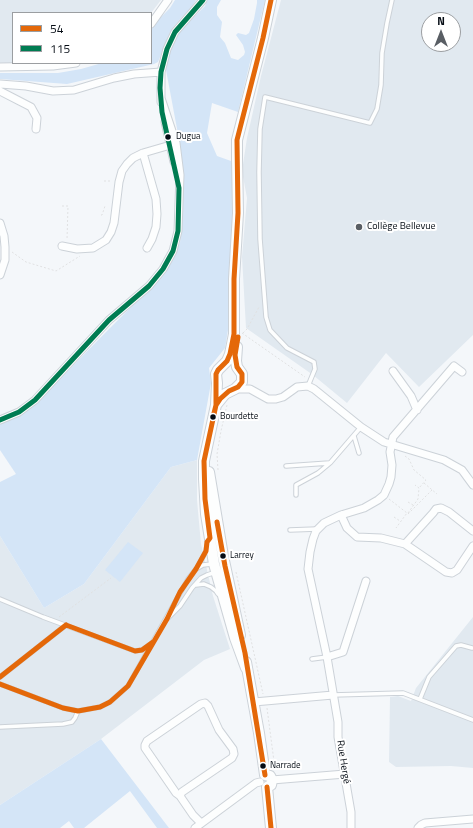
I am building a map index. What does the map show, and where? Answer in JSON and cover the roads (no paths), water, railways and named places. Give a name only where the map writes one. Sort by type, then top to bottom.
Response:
[{"type":"street","points":[[152,23],[168,0]]},
{"type":"street","points":[[0,420],[19,412],[35,400],[102,328],[149,286],[163,269],[173,251],[178,231],[180,175],[173,144],[162,112],[161,72],[167,49],[175,32],[203,0]]},
{"type":"street","points":[[271,0],[257,66],[238,140],[238,213],[234,267],[232,344],[230,354],[216,374],[216,405],[204,461],[204,480],[206,514],[215,568],[225,605],[246,668],[254,702],[268,781],[272,828]]},
{"type":"street","points":[[0,67],[53,66],[68,64]]},
{"type":"street","points":[[0,84],[26,86],[53,91],[74,90],[114,78],[134,74],[161,72]]},
{"type":"street","points":[[0,91],[31,107],[36,118],[36,128]]},
{"type":"street","points":[[62,246],[77,249],[93,248],[106,240],[114,223],[122,171],[133,158],[143,153],[173,144]]},
{"type":"street","points":[[143,153],[156,199],[157,214],[156,227],[147,248]]},
{"type":"street","points":[[0,223],[4,236],[5,260],[0,275]]},
{"type":"street","points":[[216,405],[225,394],[240,385],[242,379],[241,372],[237,367],[235,355],[239,331],[234,302]]},
{"type":"street","points":[[223,366],[232,365],[237,367]]},
{"type":"street","points":[[319,528],[324,523],[341,515],[364,508],[384,495],[390,484],[391,445],[393,437],[454,366],[462,372]]},
{"type":"street","points":[[393,371],[411,396],[417,410]]},
{"type":"street","points":[[242,379],[250,389],[268,399],[283,397],[297,387],[308,386],[314,389],[361,427],[384,442],[444,460],[462,470],[473,485]]},
{"type":"street","points":[[217,383],[221,388],[232,390],[250,389]]},
{"type":"street","points":[[207,448],[212,492],[225,566],[245,653],[246,668]]},
{"type":"street","points":[[406,544],[436,509],[441,508],[449,512],[473,532]]},
{"type":"street","points":[[341,515],[347,528],[357,537],[381,538],[406,544],[446,572],[457,570],[473,546]]},
{"type":"street","name":"Rue Hergé","points":[[319,528],[313,539],[308,569],[334,695],[338,722],[338,737],[345,774],[351,828]]},
{"type":"street","points":[[327,657],[343,652],[366,581]]},
{"type":"street","points":[[254,702],[334,695]]},
{"type":"street","points":[[180,796],[182,792],[232,758],[234,754],[233,749],[219,730],[208,706],[205,703],[201,704],[147,741],[145,745],[145,748],[176,793],[201,823]]},
{"type":"street","points":[[195,828],[256,783],[345,774]]},
{"type":"street","points":[[418,828],[425,823],[473,819]]},
{"type":"lane","points":[[308,386],[315,369],[314,362],[287,348],[270,330],[267,321],[260,239],[260,129],[265,98],[370,123],[377,109],[381,85],[382,53],[392,0]]},
{"type":"lane","points":[[296,495],[296,485],[318,473],[330,463],[361,427]]},
{"type":"lane","points":[[354,436],[359,453]]},
{"type":"lane","points":[[286,466],[330,463]]},
{"type":"lane","points":[[290,530],[319,528]]},
{"type":"lane","points":[[0,684],[63,708],[78,710],[100,707],[110,702],[120,694],[131,681],[167,619],[180,592],[203,558],[206,551],[207,542],[210,538]]},
{"type":"lane","points":[[196,569],[203,565],[215,568],[225,566]]},
{"type":"lane","points":[[167,619],[180,606],[201,578],[215,568],[225,566]]},
{"type":"lane","points":[[196,585],[204,584],[211,586],[216,591],[221,603],[225,605]]},
{"type":"lane","points":[[0,599],[135,651],[142,650],[153,642]]},
{"type":"lane","points":[[0,677],[66,625]]},
{"type":"lane","points":[[420,699],[430,676],[456,646],[460,645],[472,648]]},
{"type":"lane","points":[[312,659],[327,657]]},
{"type":"lane","points":[[334,695],[403,693],[473,720]]},
{"type":"lane","points":[[0,727],[63,724],[72,722],[78,710]]},
{"type":"place","name":"Dugua","points":[[168,137]]},
{"type":"place","name":"Collège Bellevue","points":[[359,227]]},
{"type":"place","name":"Bourdette","points":[[213,417]]},
{"type":"place","name":"Larrey","points":[[223,556]]},
{"type":"place","name":"Narrade","points":[[263,766]]}]
